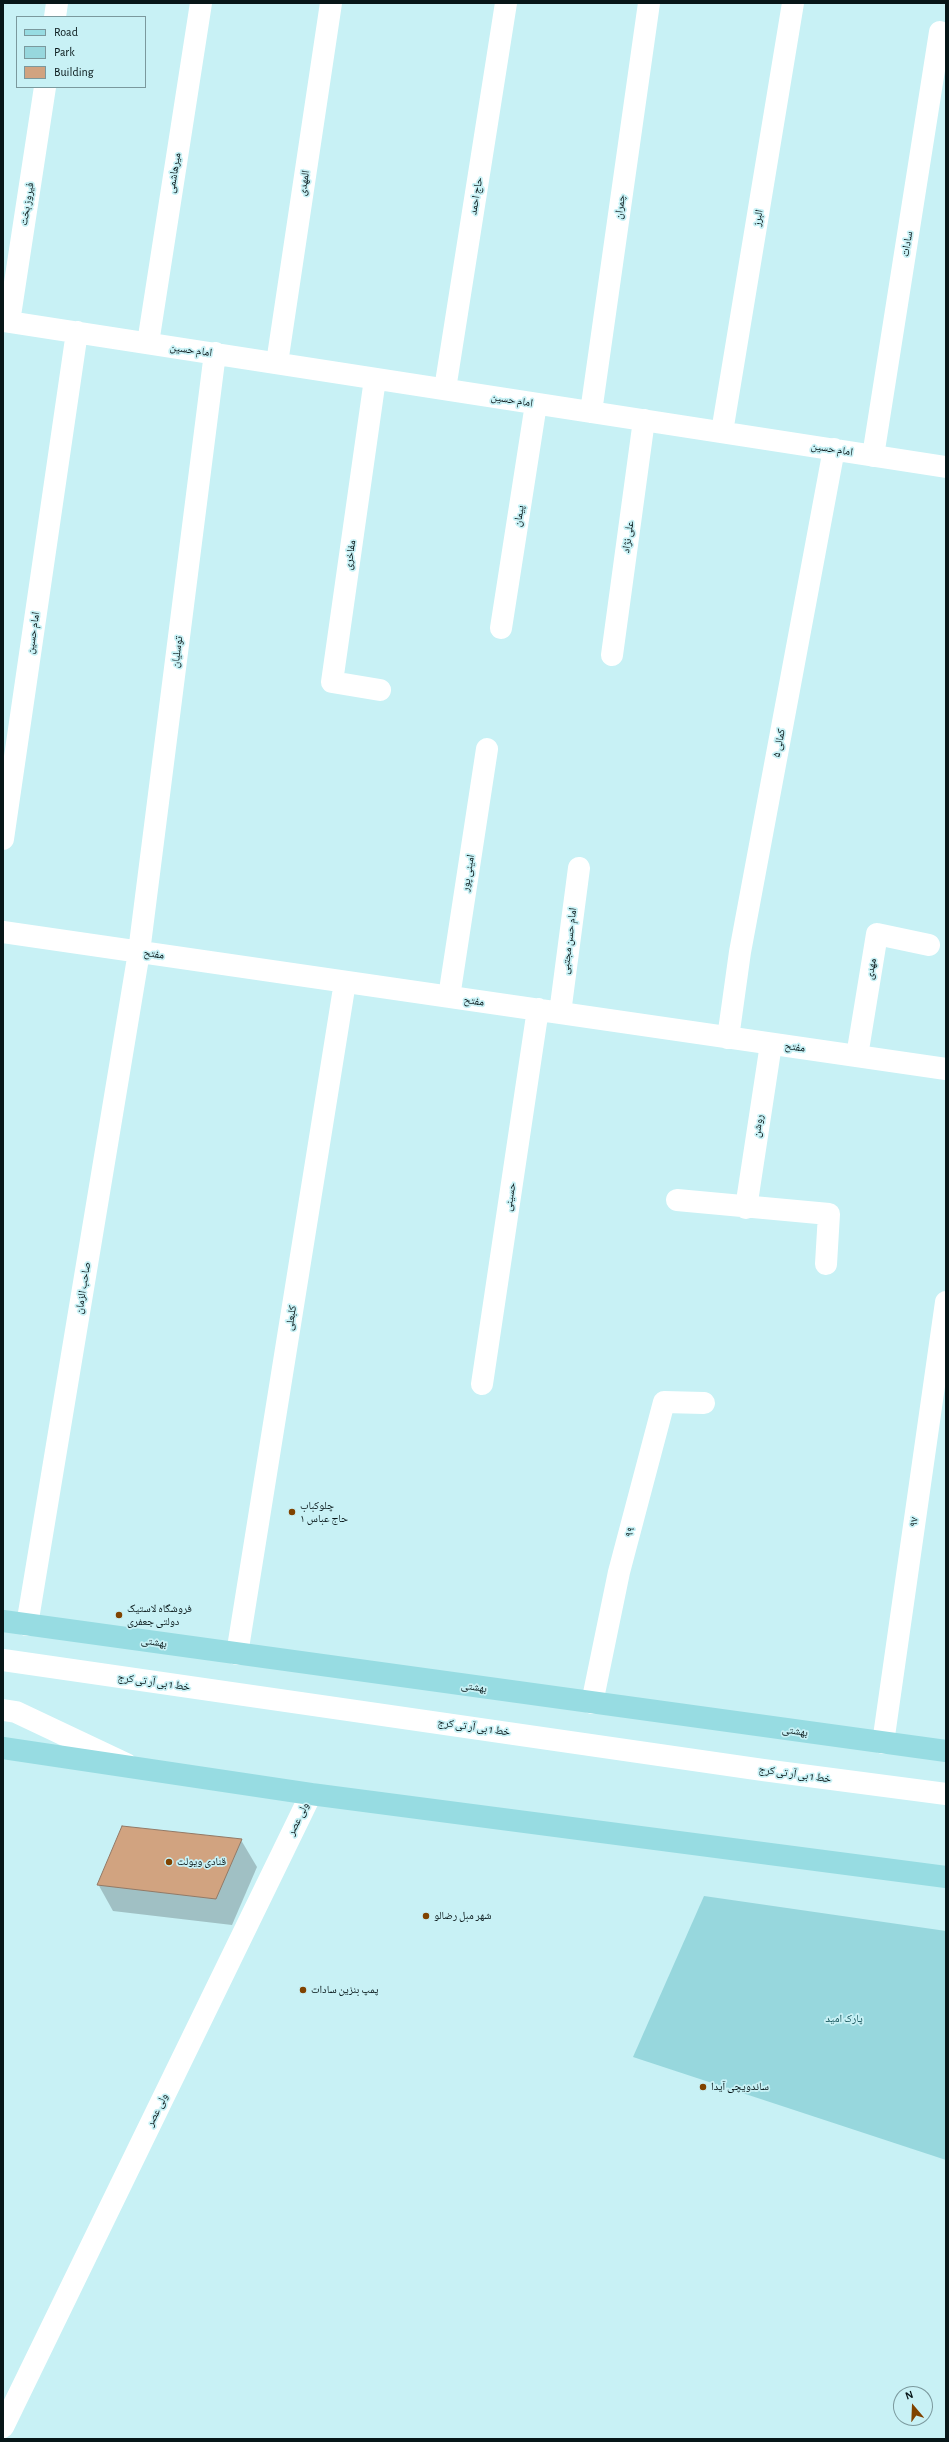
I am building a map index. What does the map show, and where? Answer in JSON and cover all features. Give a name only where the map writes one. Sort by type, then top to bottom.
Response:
[{"type":"main road","name":"بهشتی","points":[[3,1621],[946,1752]]},
{"type":"main road","points":[[3,1748],[311,1794],[946,1877]]},
{"type":"street","points":[[55,16],[57,3]]},
{"type":"street","name":"میرهاشمی","points":[[148,343],[201,3]]},
{"type":"street","name":"المهدی","points":[[277,363],[331,3]]},
{"type":"street","name":"حاج احمد","points":[[445,389],[506,3]]},
{"type":"street","name":"چمران","points":[[591,412],[649,3]]},
{"type":"street","name":"البرز","points":[[722,432],[793,3]]},
{"type":"street","name":"سادات","points":[[873,456],[940,32]]},
{"type":"street","name":"فیروز بخت","points":[[6,321],[45,88]]},
{"type":"street","name":"امام حسین","points":[[6,321],[946,467]]},
{"type":"street","name":"امام حسین","points":[[3,839],[77,332]]},
{"type":"street","name":"توسلیان","points":[[139,952],[215,353]]},
{"type":"street","name":"مفاخری","points":[[375,379],[332,682],[380,690]]},
{"type":"street","name":"پیمان","points":[[501,628],[536,404]]},
{"type":"street","name":"علی نژاد","points":[[612,655],[644,420]]},
{"type":"street","name":"۵ کمالی","points":[[728,1038],[741,944],[834,449]]},
{"type":"street","name":"امینی پور","points":[[449,997],[487,749]]},
{"type":"street","name":"امام حسن مجتبی","points":[[560,1013],[579,868]]},
{"type":"street","name":"مفتح","points":[[3,932],[946,1069]]},
{"type":"street","name":"مهدی","points":[[857,1056],[877,934],[929,945]]},
{"type":"street","name":"صاحب الزمان","points":[[27,1625],[139,952]]},
{"type":"street","name":"کلبعلی","points":[[237,1654],[345,982]]},
{"type":"street","name":"حسینی","points":[[482,1384],[538,1010]]},
{"type":"street","name":"روشن","points":[[746,1208],[770,1044]]},
{"type":"street","points":[[677,1200],[746,1208],[829,1214],[826,1264]]},
{"type":"street","name":"۹۷","points":[[883,1743],[946,1302]]},
{"type":"street","name":"۹۹","points":[[592,1703],[619,1572],[664,1402],[704,1403]]},
{"type":"street","name":"خط 1 بی آر تی کرج","points":[[3,1660],[763,1770],[946,1794]]},
{"type":"street","points":[[3,1710],[16,1712],[134,1768]]},
{"type":"street","name":"ولی عصر","points":[[3,2427],[311,1794]]},
{"type":"green space","name":"پارک امید","points":[[704,1896],[946,1931],[946,2160],[633,2057]]},
{"type":"building","name":"قنادی ویولت","points":[[122,1826],[242,1839],[216,1899],[97,1885]]},
{"type":"place","name":"چلوکباب حاج عباس ۱","points":[[292,1512]]},
{"type":"place","name":"فروشگاه لاستیک دولتی جعفری","points":[[119,1615]]},
{"type":"place","name":"قنادی ویولت","points":[[169,1862]]},
{"type":"place","name":"شهر مبل رضالو","points":[[426,1916]]},
{"type":"place","name":"پمپ بنزین سادات","points":[[303,1990]]},
{"type":"place","name":"ساندویچی آیدا","points":[[703,2087]]}]
